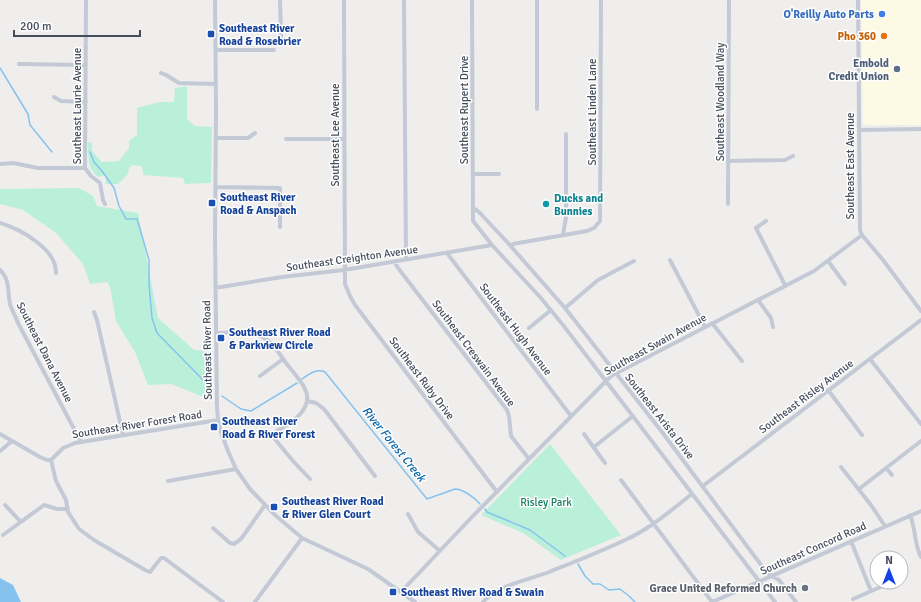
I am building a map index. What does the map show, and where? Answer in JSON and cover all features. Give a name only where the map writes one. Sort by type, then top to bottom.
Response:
[{"type":"street","name":"Southeast Laurie Avenue","points":[[86,0],[85,168],[100,184],[105,204]]},
{"type":"street","name":"Southeast River Road","points":[[215,0],[215,288],[218,420],[228,451],[236,469],[246,484],[290,529],[302,538],[364,567],[415,602]]},
{"type":"street","points":[[280,0],[281,37]]},
{"type":"street","name":"Southeast Lee Avenue","points":[[344,0],[344,270]]},
{"type":"street","points":[[404,0],[406,259]]},
{"type":"street","name":"Southeast Rupert Drive","points":[[472,0],[473,221]]},
{"type":"street","points":[[537,0],[537,108]]},
{"type":"street","name":"Southeast Linden Lane","points":[[564,235],[587,231],[594,228],[599,224],[601,218],[601,0]]},
{"type":"street","name":"Southeast Woodland Way","points":[[728,204],[729,0]]},
{"type":"street","name":"Southeast East Avenue","points":[[858,0],[860,224],[862,235],[883,260],[921,311]]},
{"type":"street","points":[[216,50],[274,50]]},
{"type":"street","points":[[18,64],[86,65]]},
{"type":"street","points":[[161,73],[179,82],[216,84]]},
{"type":"street","points":[[54,97],[61,101],[86,102]]},
{"type":"street","points":[[859,130],[921,129]]},
{"type":"street","points":[[216,138],[248,138],[255,133]]},
{"type":"street","points":[[511,246],[513,244],[564,235],[566,217],[566,134]]},
{"type":"street","points":[[286,139],[344,140]]},
{"type":"street","points":[[728,160],[785,160],[793,156]]},
{"type":"street","points":[[0,164],[13,164],[38,168],[85,168]]},
{"type":"street","points":[[473,174],[499,174]]},
{"type":"street","points":[[216,188],[280,188],[280,227]]},
{"type":"street","name":"Southeast Arista Drive","points":[[473,208],[479,212],[511,246],[566,308],[703,486],[767,573],[779,580],[796,602]]},
{"type":"street","name":"Southeast Arista Drive","points":[[473,221],[492,245],[551,310],[775,602]]},
{"type":"street","points":[[766,222],[756,228],[785,285]]},
{"type":"street","points":[[0,223],[26,235],[44,249],[56,265],[56,273]]},
{"type":"street","name":"Southeast Swain Avenue","points":[[401,592],[605,380],[704,327],[814,271],[862,235]]},
{"type":"street","name":"Southeast Creighton Avenue","points":[[215,288],[282,277],[344,270],[492,245]]},
{"type":"street","name":"Southeast Hugh Avenue","points":[[446,253],[571,416]]},
{"type":"street","points":[[670,260],[704,327]]},
{"type":"street","name":"Southeast Creswain Avenue","points":[[394,261],[507,410],[512,436],[530,459]]},
{"type":"street","points":[[566,308],[598,280],[634,261]]},
{"type":"street","points":[[828,261],[845,284]]},
{"type":"street","name":"Southeast Dana Avenue","points":[[0,270],[7,280],[10,289],[11,307],[18,323],[81,442]]},
{"type":"street","name":"Southeast Ruby Drive","points":[[344,270],[344,279],[347,291],[355,305],[498,492]]},
{"type":"street","points":[[758,300],[771,318],[773,327]]},
{"type":"street","points":[[529,328],[551,310]]},
{"type":"street","points":[[94,312],[123,435]]},
{"type":"street","name":"Southeast Risley Avenue","points":[[703,486],[921,320]]},
{"type":"street","points":[[712,323],[742,362]]},
{"type":"street","points":[[216,333],[249,333],[259,335],[270,342],[304,387],[307,394],[307,401],[304,409],[300,415],[274,434],[274,438],[310,478]]},
{"type":"street","points":[[260,376],[283,359]]},
{"type":"street","points":[[870,359],[921,424]]},
{"type":"street","points":[[828,390],[862,436]]},
{"type":"street","points":[[307,401],[316,403],[324,408],[375,476]]},
{"type":"street","points":[[594,447],[633,416]]},
{"type":"street","name":"Southeast River Forest Road","points":[[51,460],[67,446],[81,442],[218,420]]},
{"type":"street","points":[[0,434],[40,457],[51,460],[56,481],[66,500],[66,509],[79,529],[107,548],[150,572],[158,560],[164,558],[223,602]]},
{"type":"street","points":[[584,434],[605,464]]},
{"type":"street","points":[[0,450],[12,441]]},
{"type":"street","points":[[858,489],[921,441]]},
{"type":"street","points":[[841,467],[885,526]]},
{"type":"street","points":[[886,468],[892,475]]},
{"type":"street","points":[[168,481],[236,469]]},
{"type":"street","points":[[621,480],[712,602]]},
{"type":"street","points":[[483,602],[489,596],[503,588],[549,572],[636,535],[654,524],[692,494]]},
{"type":"street","points":[[5,505],[20,522]]},
{"type":"street","points":[[3,535],[44,505],[57,509],[66,509]]},
{"type":"street","points":[[213,528],[230,543],[234,544],[241,539],[265,505]]},
{"type":"street","name":"Southeast Concord Road","points":[[712,602],[921,511]]},
{"type":"street","points":[[408,514],[418,532],[440,551]]},
{"type":"street","points":[[910,516],[914,527],[917,548],[921,557]]},
{"type":"street","points":[[255,602],[302,538]]},
{"type":"street","points":[[851,541],[870,591],[852,599]]},
{"type":"shaded area","points":[[861,0],[921,0],[921,125],[863,125]]},
{"type":"green space","points":[[187,86],[187,119],[195,126],[212,127],[211,183],[185,184],[183,178],[143,175],[142,166],[132,165],[129,168],[128,174],[118,184],[106,184],[106,175],[98,177],[94,174],[89,161],[88,142],[92,143],[92,151],[102,162],[119,161],[129,148],[129,141],[137,135],[137,108],[159,102],[174,102],[175,88]]},
{"type":"green space","points":[[79,188],[93,196],[97,206],[138,213],[158,318],[194,350],[212,352],[211,400],[171,384],[148,385],[135,352],[116,321],[110,287],[107,282],[90,284],[83,264],[56,233],[23,210],[0,204],[0,189]]},
{"type":"green space","name":"Risley Park","points":[[550,444],[621,535],[561,560],[523,533],[481,515]]},
{"type":"water","points":[[0,578],[13,585],[21,602],[0,602]]},
{"type":"waterway","name":"River Forest Creek","points":[[0,68],[28,114],[30,125],[52,152]]},
{"type":"waterway","name":"River Forest Creek","points":[[90,152],[94,162],[114,188],[119,206],[126,219],[137,219],[149,260],[149,284],[152,318],[157,333],[208,385]]},
{"type":"waterway","name":"River Forest Creek","points":[[302,379],[316,371],[325,372],[427,499],[458,489],[469,494],[480,504]]},
{"type":"waterway","name":"River Forest Creek","points":[[222,396],[241,409],[251,411],[297,383]]},
{"type":"waterway","name":"River Forest Creek","points":[[485,509],[487,512],[530,530],[565,556]]},
{"type":"waterway","name":"River Forest Creek","points":[[578,564],[585,576],[593,584],[600,584],[609,590],[620,589],[635,602]]},
{"type":"place","name":"O'Reilly Auto Parts","points":[[882,14]]},
{"type":"place","name":"Southeast River Road & Rosebrier","points":[[211,34]]},
{"type":"place","name":"Pho 360","points":[[884,36]]},
{"type":"place","name":"Embold Credit Union","points":[[897,69]]},
{"type":"place","name":"Southeast River Road & Anspach","points":[[212,203]]},
{"type":"place","name":"Ducks and Bunnies","points":[[546,204]]},
{"type":"place","name":"Southeast River Road & Parkview Circle","points":[[221,338]]},
{"type":"place","name":"Southeast River Road & River Forest","points":[[214,427]]},
{"type":"place","name":"Southeast River Road & River Glen Court","points":[[274,507]]},
{"type":"place","name":"Grace United Reformed Church","points":[[805,588]]},
{"type":"place","name":"Southeast River Road & Swain","points":[[393,592]]}]
